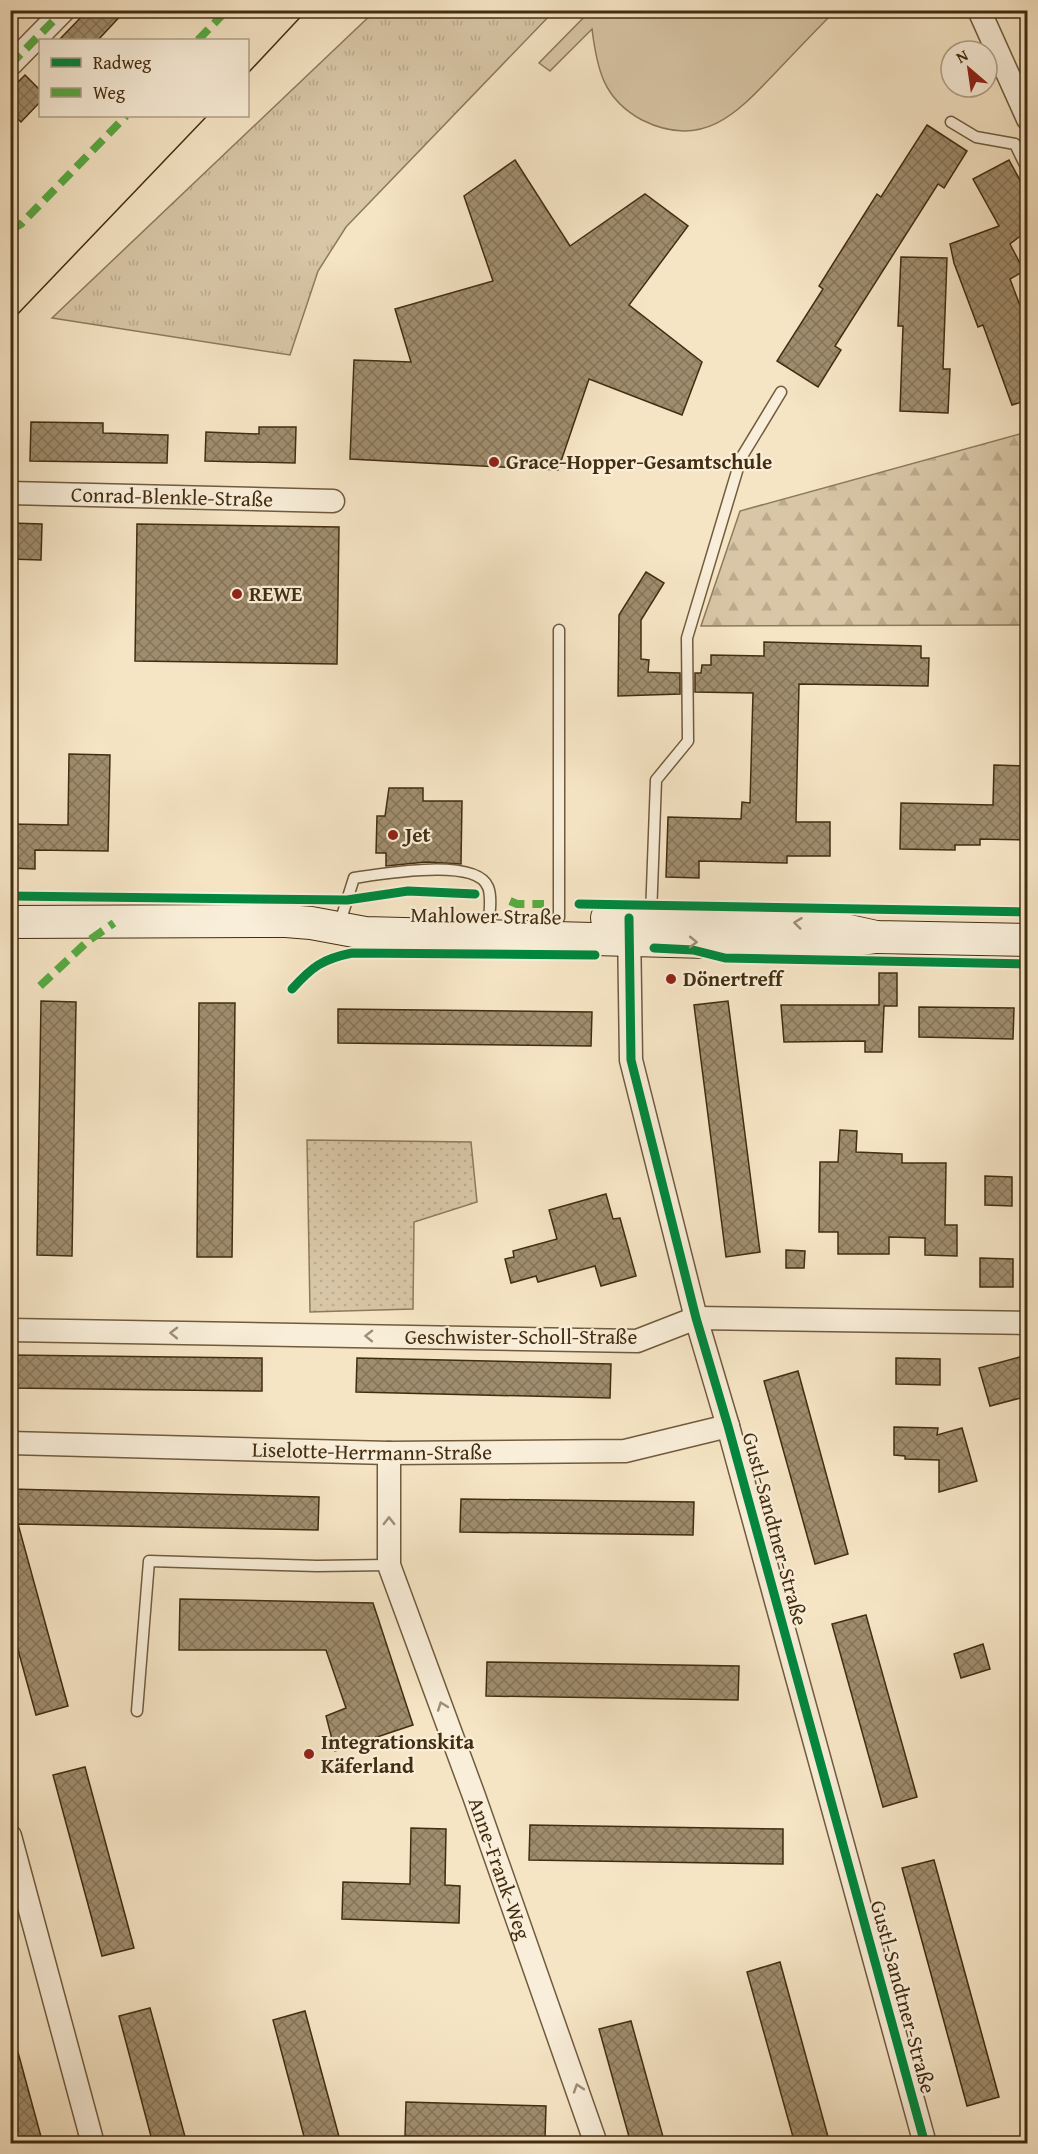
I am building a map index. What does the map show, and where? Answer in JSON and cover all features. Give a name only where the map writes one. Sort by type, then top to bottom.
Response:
[{"type":"main road","name":"Mahlower Straße","points":[[10,922],[326,921],[374,914],[488,927],[640,929],[778,920],[826,926],[876,937],[1028,940]]},
{"type":"main road","name":"Mahlower Straße","points":[[488,927],[559,918],[640,929]]},
{"type":"street","points":[[10,66],[64,10]]},
{"type":"street","points":[[979,10],[1028,120]]},
{"type":"street","name":"Conrad-Blenkle-Straße","points":[[10,493],[333,501]]},
{"type":"street","name":"Gustl-Sandtner-Straße","points":[[640,929],[631,1060],[696,1318],[728,1426],[925,2144]]},
{"type":"street","name":"Geschwister-Scholl-Straße","points":[[10,1330],[637,1341],[696,1318],[1028,1323]]},
{"type":"street","name":"Liselotte-Herrmann-Straße","points":[[10,1443],[389,1453],[625,1451],[728,1426]]},
{"type":"street","name":"Anne-Frank-Weg","points":[[389,1453],[389,1565],[454,1740],[596,2144]]},
{"type":"street","points":[[10,1836],[16,1881],[93,2144]]},
{"type":"lane","points":[[951,122],[976,137],[1015,144],[1028,171]]},
{"type":"lane","points":[[640,929],[656,780],[688,741],[687,639],[741,458],[781,392]]},
{"type":"lane","points":[[559,630],[559,918]]},
{"type":"lane","points":[[326,921],[354,878],[403,870],[461,871],[479,875],[488,888],[488,927]]},
{"type":"lane","points":[[137,1711],[149,1561],[317,1566],[389,1565]]},
{"type":"green space","points":[[376,10],[554,11],[346,227],[318,271],[290,355],[52,318]]},
{"type":"green space","points":[[591,10],[835,11],[749,100],[734,112],[702,129],[684,131],[664,128],[642,120],[618,103],[604,82],[596,57],[592,29],[550,71],[539,63]]},
{"type":"green space","points":[[1027,432],[1027,625],[701,626],[740,511]]},
{"type":"green space","points":[[307,1140],[471,1142],[477,1202],[414,1222],[413,1309],[310,1312]]},
{"type":"building","points":[[88,10],[126,10],[99,39],[60,39]]},
{"type":"building","points":[[25,75],[39,89],[39,103],[21,122],[10,111],[10,90]]},
{"type":"building","points":[[927,125],[967,151],[944,188],[938,184],[835,346],[841,350],[818,387],[777,361],[823,289],[819,286],[877,194],[881,197]]},
{"type":"building","points":[[515,160],[570,246],[645,194],[688,226],[629,305],[702,362],[682,415],[589,379],[558,470],[350,459],[354,360],[411,362],[395,309],[493,281],[464,196]]},
{"type":"building","points":[[1009,160],[1028,195],[1028,230],[1010,244],[1024,271],[1010,279],[1028,327],[1028,400],[1012,405],[983,325],[978,327],[954,263],[950,244],[999,226],[973,179]]},
{"type":"building","points":[[901,257],[947,258],[943,369],[950,369],[948,413],[900,411],[903,326],[898,326]]},
{"type":"building","points":[[31,422],[103,423],[103,433],[168,435],[167,463],[30,461]]},
{"type":"building","points":[[259,427],[296,427],[295,463],[205,461],[206,432],[259,434]]},
{"type":"building","points":[[10,523],[42,524],[41,560],[10,559]]},
{"type":"building","name":"REWE","points":[[137,524],[339,527],[337,664],[135,661]]},
{"type":"building","points":[[646,572],[664,583],[641,620],[641,659],[649,660],[648,672],[680,673],[680,694],[618,696],[619,615]]},
{"type":"building","points":[[764,642],[921,646],[921,658],[929,658],[928,686],[799,684],[796,822],[830,822],[830,856],[787,856],[787,863],[699,861],[699,878],[666,877],[668,817],[741,819],[742,802],[750,803],[753,693],[695,692],[695,673],[701,673],[702,665],[711,665],[711,655],[764,656]]},
{"type":"building","points":[[69,754],[110,755],[108,851],[35,850],[35,869],[10,868],[10,824],[68,825]]},
{"type":"building","points":[[994,765],[1028,766],[1028,840],[980,839],[980,845],[955,845],[955,850],[900,849],[901,803],[993,805]]},
{"type":"building","points":[[389,788],[423,788],[423,801],[462,801],[461,864],[426,862],[386,866],[386,853],[376,853],[377,816],[385,816]]},
{"type":"building","points":[[879,973],[897,973],[897,1006],[884,1006],[882,1052],[865,1052],[865,1041],[784,1042],[781,1005],[879,1005]]},
{"type":"building","points":[[41,1001],[76,1002],[72,1256],[37,1255]]},
{"type":"building","points":[[728,1001],[760,1252],[726,1257],[694,1005]]},
{"type":"building","points":[[199,1003],[235,1003],[232,1257],[197,1257]]},
{"type":"building","points":[[919,1007],[1014,1008],[1013,1039],[919,1037]]},
{"type":"building","points":[[338,1009],[592,1012],[591,1046],[338,1043]]},
{"type":"building","points":[[840,1130],[857,1131],[856,1152],[902,1154],[902,1163],[946,1163],[945,1225],[957,1225],[957,1256],[925,1255],[925,1238],[889,1237],[889,1254],[838,1254],[838,1232],[819,1232],[820,1162],[838,1162]]},
{"type":"building","points":[[985,1176],[1012,1177],[1012,1206],[985,1205]]},
{"type":"building","points":[[606,1194],[613,1219],[620,1218],[636,1276],[601,1286],[595,1266],[538,1282],[536,1276],[511,1283],[505,1259],[514,1257],[513,1251],[557,1239],[549,1210]]},
{"type":"building","points":[[786,1250],[805,1251],[804,1268],[786,1268]]},
{"type":"building","points":[[980,1258],[1013,1259],[1013,1287],[980,1287]]},
{"type":"building","points":[[10,1355],[262,1358],[262,1391],[10,1388]]},
{"type":"building","points":[[1020,1357],[1028,1396],[990,1406],[979,1368]]},
{"type":"building","points":[[357,1358],[611,1364],[610,1398],[356,1392]]},
{"type":"building","points":[[896,1358],[940,1359],[940,1385],[896,1384]]},
{"type":"building","points":[[798,1371],[848,1554],[815,1564],[764,1381]]},
{"type":"building","points":[[894,1427],[938,1428],[937,1435],[962,1428],[977,1481],[939,1492],[939,1460],[905,1459],[905,1456],[894,1455]]},
{"type":"building","points":[[10,1489],[319,1497],[318,1530],[18,1524],[68,1706],[36,1715],[10,1621]]},
{"type":"building","points":[[461,1499],[694,1502],[693,1535],[460,1532]]},
{"type":"building","points":[[180,1599],[373,1603],[413,1725],[335,1751],[326,1716],[346,1708],[326,1650],[179,1650]]},
{"type":"building","points":[[866,1615],[917,1797],[883,1807],[832,1624]]},
{"type":"building","points":[[983,1644],[990,1669],[961,1678],[954,1654]]},
{"type":"building","points":[[487,1662],[739,1666],[738,1700],[486,1696]]},
{"type":"building","points":[[85,1767],[134,1948],[102,1956],[53,1775]]},
{"type":"building","points":[[530,1825],[783,1829],[783,1864],[529,1860]]},
{"type":"building","points":[[411,1828],[446,1829],[445,1885],[460,1886],[459,1923],[342,1919],[343,1882],[410,1884]]},
{"type":"building","points":[[934,1860],[999,2097],[967,2106],[902,1868]]},
{"type":"building","points":[[780,1962],[830,2144],[795,2144],[747,1972]]},
{"type":"building","points":[[150,2008],[187,2144],[153,2144],[119,2016]]},
{"type":"building","points":[[305,2011],[341,2144],[306,2144],[273,2020]]},
{"type":"building","points":[[631,2021],[665,2144],[631,2144],[599,2029]]},
{"type":"building","points":[[16,2045],[43,2144],[10,2144],[10,2046]]},
{"type":"building","points":[[406,2102],[546,2106],[545,2139],[455,2137],[455,2142],[433,2141],[434,2137],[405,2136]]},
{"type":"tram line","points":[[249,72],[307,10]]},
{"type":"tram line","points":[[10,322],[206,117]]},
{"type":"marked path","points":[[10,65],[64,10]]},
{"type":"marked path","points":[[199,39],[227,10]]},
{"type":"marked path","points":[[10,230],[21,224],[125,117]]},
{"type":"marked path","points":[[510,901],[517,904],[544,904]]},
{"type":"marked path","points":[[40,986],[88,941],[114,923]]},
{"type":"cycle path","points":[[10,896],[347,900],[408,891],[475,894]]},
{"type":"cycle path","points":[[579,904],[1028,912]]},
{"type":"cycle path","points":[[629,918],[631,1060],[696,1318],[728,1426],[925,2144]]},
{"type":"cycle path","points":[[654,948],[693,950],[725,958],[1028,964]]},
{"type":"cycle path","points":[[292,989],[318,965],[352,953],[595,955]]},
{"type":"place","name":"Grace-Hopper-Gesamtschule","points":[[494,462]]},
{"type":"place","name":"REWE","points":[[237,594]]},
{"type":"place","name":"Jet","points":[[393,835]]},
{"type":"place","name":"Dönertreff","points":[[671,979]]},
{"type":"place","name":"Integrationskita Käferland","points":[[309,1754]]}]
